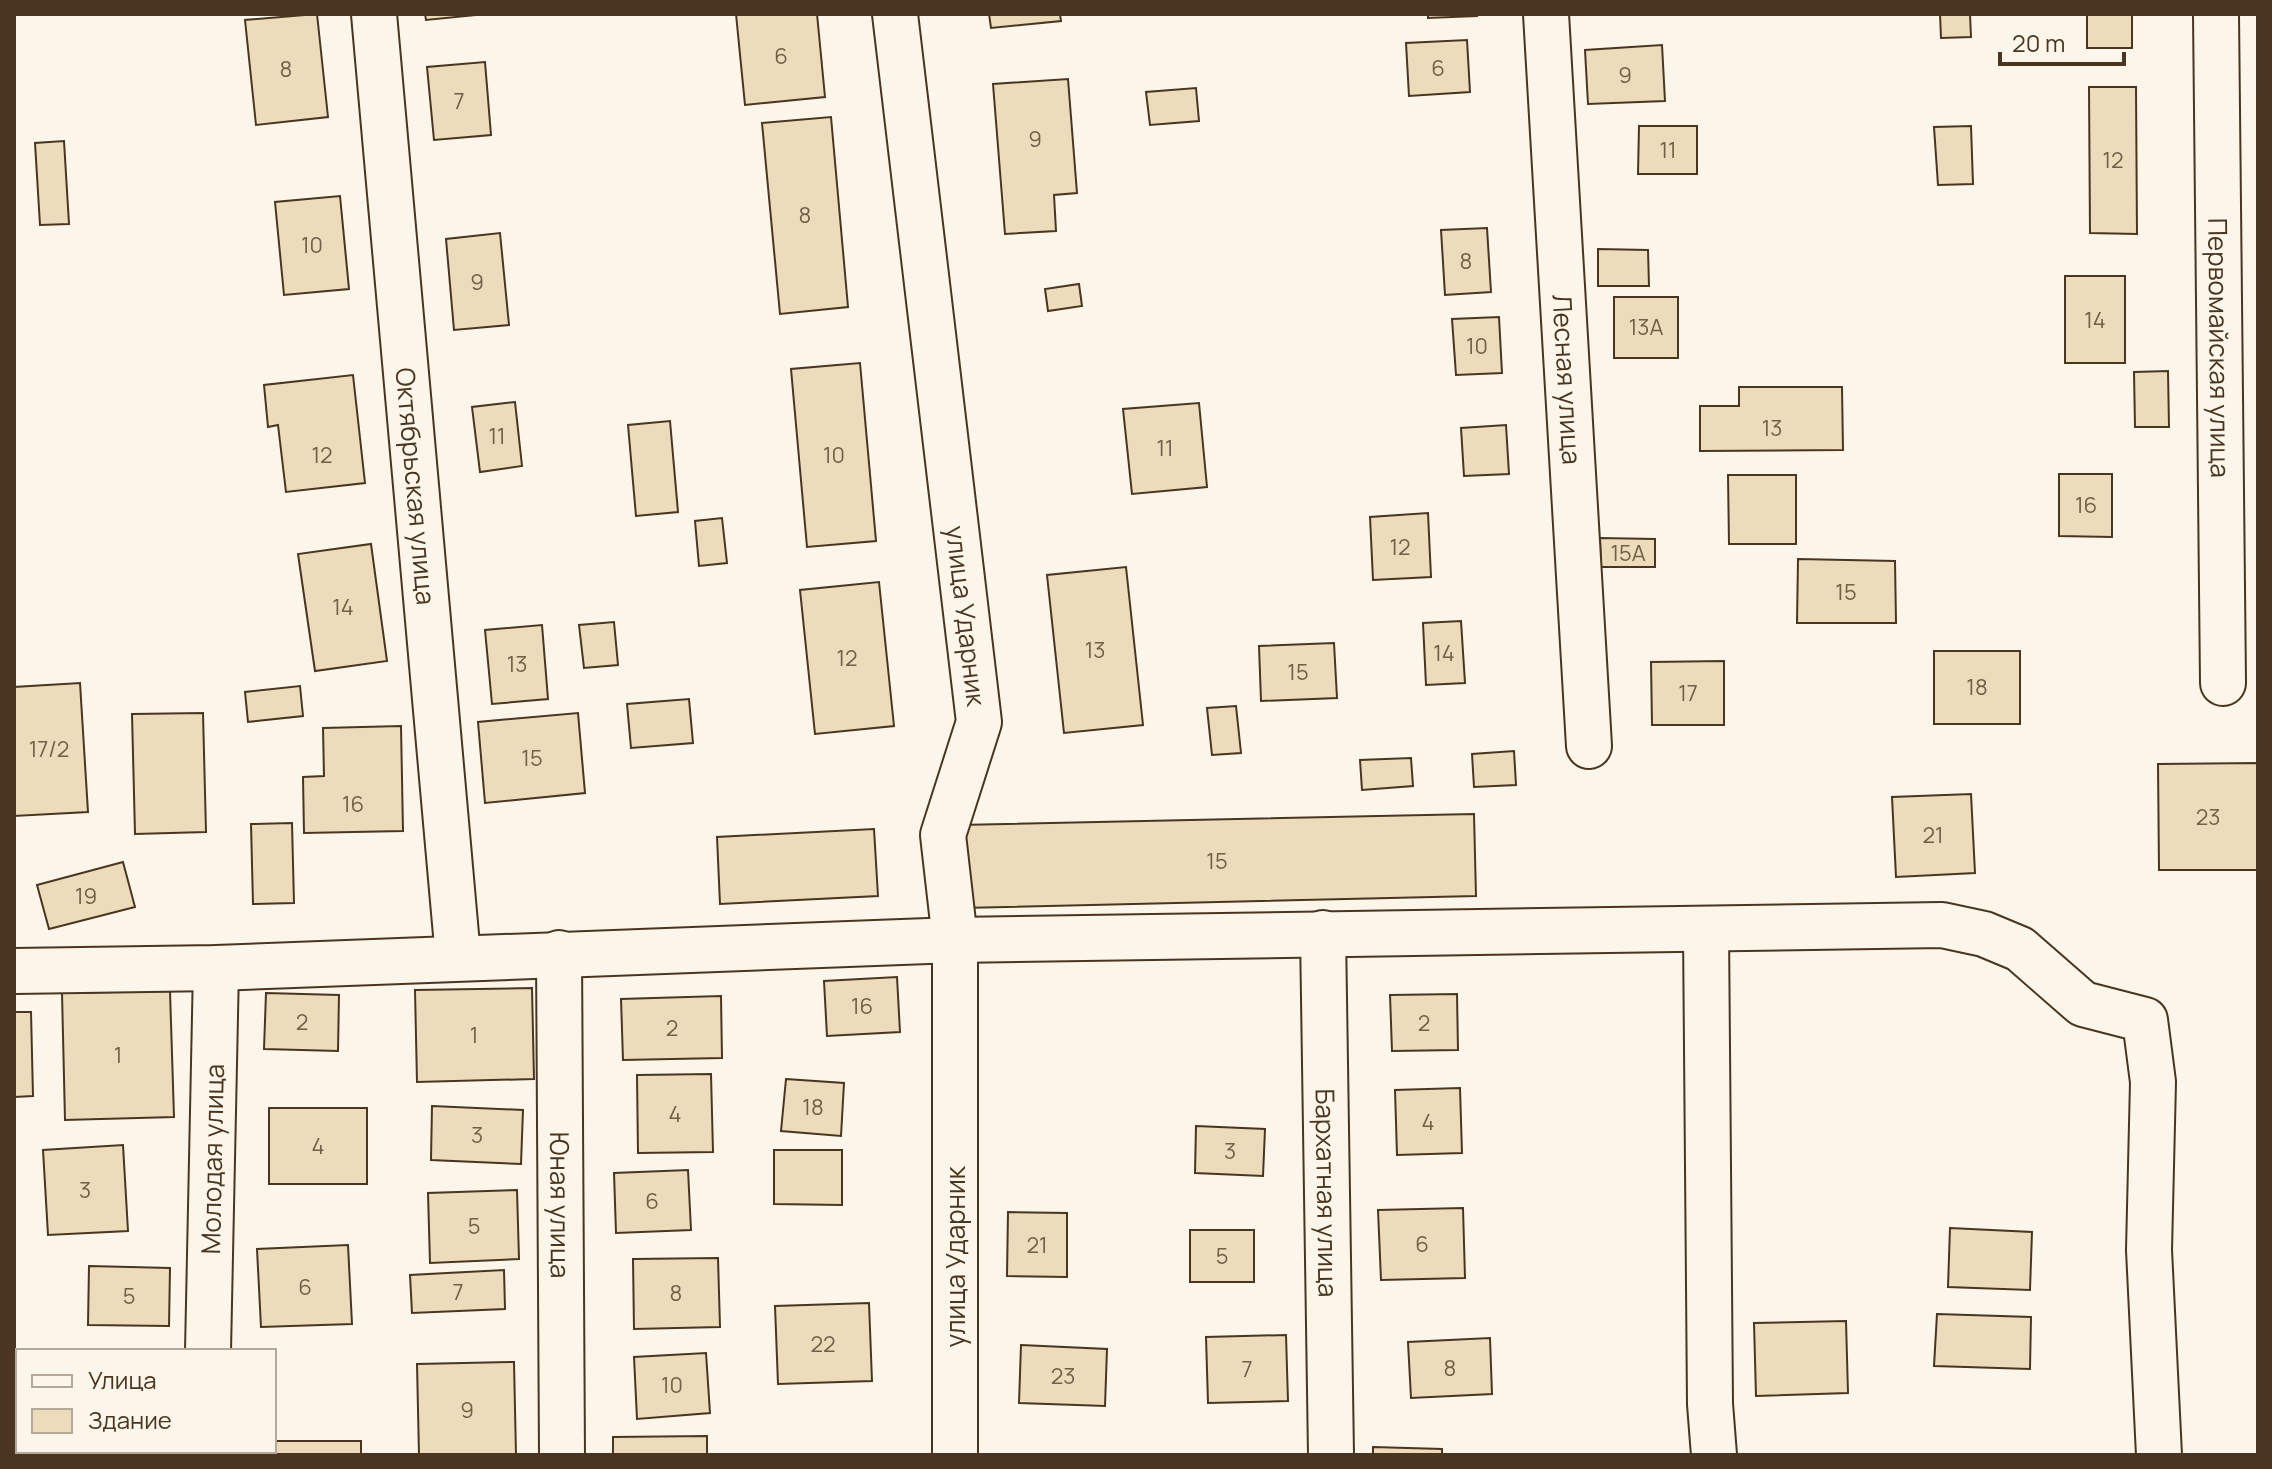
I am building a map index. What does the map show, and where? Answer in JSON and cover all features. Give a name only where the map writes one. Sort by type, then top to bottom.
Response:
[{"type":"street","name":"Октябрьская улица","points":[[374,14],[458,957]]},
{"type":"street","name":"улица Ударник","points":[[895,14],[979,722],[943,835],[955,940],[955,1455]]},
{"type":"street","name":"Лесная улица","points":[[1546,14],[1589,746]]},
{"type":"street","name":"Первомайская улица","points":[[2216,14],[2223,683]]},
{"type":"street","points":[[14,971],[216,968],[955,940],[1942,925],[1970,931],[2020,949],[2083,1004],[2145,1020],[2153,1082],[2149,1250],[2159,1455]]},
{"type":"street","points":[[1706,929],[1710,1404],[1714,1455]]},
{"type":"street","name":"Бархатная улица","points":[[1323,933],[1331,1455]]},
{"type":"street","name":"Юная улица","points":[[559,953],[562,1455]]},
{"type":"street","name":"Молодая улица","points":[[208,1349],[216,968]]},
{"type":"building","points":[[317,14],[328,117],[256,125],[245,20]]},
{"type":"building","points":[[425,14],[486,14],[426,20]]},
{"type":"building","points":[[736,14],[817,14],[825,97],[745,105]]},
{"type":"building","points":[[989,14],[1060,14],[1061,21],[991,28]]},
{"type":"building","points":[[1428,14],[1477,14],[1477,16],[1428,18]]},
{"type":"building","points":[[1940,14],[1970,14],[1971,37],[1941,38]]},
{"type":"building","points":[[2087,14],[2132,14],[2132,48],[2087,48]]},
{"type":"building","points":[[1467,40],[1470,92],[1409,96],[1406,43]]},
{"type":"building","points":[[1662,45],[1665,101],[1588,104],[1585,50]]},
{"type":"building","points":[[485,62],[491,135],[434,140],[427,67]]},
{"type":"building","points":[[1068,79],[1077,193],[1054,195],[1056,231],[1005,234],[993,84]]},
{"type":"building","points":[[2089,87],[2136,87],[2137,234],[2090,233]]},
{"type":"building","points":[[1196,88],[1199,121],[1150,125],[1146,92]]},
{"type":"building","points":[[831,117],[848,307],[780,314],[762,123]]},
{"type":"building","points":[[1639,126],[1697,126],[1697,174],[1638,174]]},
{"type":"building","points":[[1971,126],[1973,184],[1938,185],[1934,127]]},
{"type":"building","points":[[64,141],[69,224],[40,225],[35,143]]},
{"type":"building","points":[[340,196],[349,289],[284,295],[275,202]]},
{"type":"building","points":[[1487,228],[1491,292],[1445,295],[1441,230]]},
{"type":"building","points":[[500,233],[509,325],[454,330],[446,239]]},
{"type":"building","points":[[1598,249],[1648,250],[1649,286],[1598,286]]},
{"type":"building","points":[[2065,276],[2125,276],[2125,363],[2065,363]]},
{"type":"building","points":[[1079,284],[1082,306],[1048,311],[1045,289]]},
{"type":"building","points":[[1614,297],[1678,297],[1678,358],[1614,358]]},
{"type":"building","points":[[1499,317],[1502,373],[1456,375],[1452,319]]},
{"type":"building","points":[[860,363],[876,541],[807,547],[791,369]]},
{"type":"building","points":[[2168,371],[2169,427],[2135,427],[2134,372]]},
{"type":"building","points":[[353,375],[365,483],[286,492],[278,425],[268,427],[264,385]]},
{"type":"building","points":[[1739,387],[1842,387],[1843,450],[1700,451],[1700,406],[1739,406]]},
{"type":"building","points":[[515,402],[522,466],[480,472],[472,407]]},
{"type":"building","points":[[1199,403],[1207,487],[1132,494],[1123,409]]},
{"type":"building","points":[[670,421],[678,512],[636,516],[628,425]]},
{"type":"building","points":[[1506,425],[1509,474],[1464,476],[1461,428]]},
{"type":"building","points":[[2059,474],[2112,474],[2112,537],[2059,536]]},
{"type":"building","points":[[1728,475],[1796,475],[1796,544],[1729,544]]},
{"type":"building","points":[[1428,513],[1431,577],[1373,580],[1370,517]]},
{"type":"building","points":[[722,518],[727,563],[699,566],[695,521]]},
{"type":"building","points":[[1600,538],[1655,539],[1655,567],[1601,567]]},
{"type":"building","points":[[371,544],[387,661],[315,671],[298,554]]},
{"type":"building","points":[[1798,559],[1895,561],[1896,623],[1797,623]]},
{"type":"building","points":[[1126,567],[1143,725],[1064,733],[1047,575]]},
{"type":"building","points":[[879,582],[894,726],[815,734],[800,590]]},
{"type":"building","points":[[1461,621],[1465,683],[1426,685],[1423,623]]},
{"type":"building","points":[[614,622],[618,665],[584,668],[579,625]]},
{"type":"building","points":[[542,625],[548,699],[492,704],[485,630]]},
{"type":"building","points":[[1334,643],[1337,698],[1261,701],[1259,646]]},
{"type":"building","points":[[1934,651],[2020,651],[2020,724],[1934,724]]},
{"type":"building","points":[[1724,661],[1724,725],[1652,725],[1651,662]]},
{"type":"building","points":[[80,683],[88,812],[14,816],[14,687]]},
{"type":"building","points":[[300,686],[303,716],[248,722],[245,692]]},
{"type":"building","points":[[689,699],[693,743],[631,748],[627,704]]},
{"type":"building","points":[[1236,706],[1241,753],[1212,755],[1207,708]]},
{"type":"building","points":[[203,713],[206,832],[135,834],[132,714]]},
{"type":"building","points":[[578,713],[585,793],[485,803],[478,722]]},
{"type":"building","points":[[401,726],[403,831],[304,833],[303,777],[324,776],[323,728]]},
{"type":"building","points":[[1514,751],[1516,785],[1474,787],[1472,754]]},
{"type":"building","points":[[1411,758],[1413,786],[1362,790],[1360,760]]},
{"type":"building","points":[[2258,763],[2258,870],[2159,870],[2158,764]]},
{"type":"building","points":[[1971,794],[1975,873],[1896,877],[1892,797]]},
{"type":"building","points":[[1474,814],[1476,896],[961,908],[959,825]]},
{"type":"building","points":[[292,823],[294,903],[253,904],[251,824]]},
{"type":"building","points":[[874,829],[878,896],[720,904],[717,837]]},
{"type":"building","points":[[123,862],[135,907],[49,929],[37,885]]},
{"type":"building","points":[[897,977],[900,1032],[827,1036],[824,981]]},
{"type":"building","points":[[532,988],[534,1079],[417,1082],[415,990]]},
{"type":"building","points":[[170,991],[174,1117],[65,1120],[62,993]]},
{"type":"building","points":[[266,993],[339,995],[338,1051],[264,1049]]},
{"type":"building","points":[[1457,994],[1458,1050],[1392,1051],[1390,995]]},
{"type":"building","points":[[721,996],[722,1058],[623,1060],[621,999]]},
{"type":"building","points":[[14,1012],[31,1012],[33,1096],[14,1097]]},
{"type":"building","points":[[711,1074],[713,1152],[638,1153],[637,1075]]},
{"type":"building","points":[[786,1079],[844,1083],[841,1136],[781,1131]]},
{"type":"building","points":[[1460,1088],[1462,1153],[1397,1155],[1395,1090]]},
{"type":"building","points":[[432,1106],[523,1110],[521,1164],[431,1160]]},
{"type":"building","points":[[269,1108],[367,1108],[367,1184],[269,1184]]},
{"type":"building","points":[[1196,1126],[1265,1129],[1263,1176],[1195,1173]]},
{"type":"building","points":[[123,1145],[128,1231],[48,1235],[43,1150]]},
{"type":"building","points":[[774,1150],[842,1150],[842,1205],[774,1204]]},
{"type":"building","points":[[688,1170],[691,1230],[616,1233],[614,1173]]},
{"type":"building","points":[[517,1190],[519,1259],[430,1263],[428,1193]]},
{"type":"building","points":[[1463,1208],[1465,1278],[1381,1280],[1378,1210]]},
{"type":"building","points":[[1008,1212],[1067,1213],[1067,1277],[1007,1276]]},
{"type":"building","points":[[1950,1228],[2032,1232],[2030,1290],[1948,1287]]},
{"type":"building","points":[[1190,1230],[1254,1230],[1254,1282],[1190,1282]]},
{"type":"building","points":[[348,1245],[352,1324],[261,1327],[257,1249]]},
{"type":"building","points":[[718,1258],[720,1327],[634,1329],[633,1259]]},
{"type":"building","points":[[89,1266],[170,1268],[169,1326],[88,1325]]},
{"type":"building","points":[[504,1270],[505,1309],[412,1313],[410,1275]]},
{"type":"building","points":[[869,1303],[872,1381],[778,1384],[775,1306]]},
{"type":"building","points":[[1937,1314],[2031,1317],[2030,1369],[1934,1366]]},
{"type":"building","points":[[1846,1321],[1848,1393],[1756,1396],[1754,1323]]},
{"type":"building","points":[[1286,1335],[1288,1401],[1208,1403],[1206,1337]]},
{"type":"building","points":[[1490,1338],[1492,1394],[1411,1398],[1408,1342]]},
{"type":"building","points":[[1021,1345],[1107,1349],[1105,1406],[1019,1403]]},
{"type":"building","points":[[706,1353],[710,1413],[637,1419],[634,1357]]},
{"type":"building","points":[[514,1362],[516,1455],[419,1455],[417,1364]]},
{"type":"building","points":[[707,1436],[707,1455],[613,1455],[613,1437]]},
{"type":"building","points":[[276,1441],[361,1441],[361,1455],[261,1455],[276,1453]]},
{"type":"building","points":[[1373,1447],[1442,1449],[1442,1455],[1373,1455]]}]
